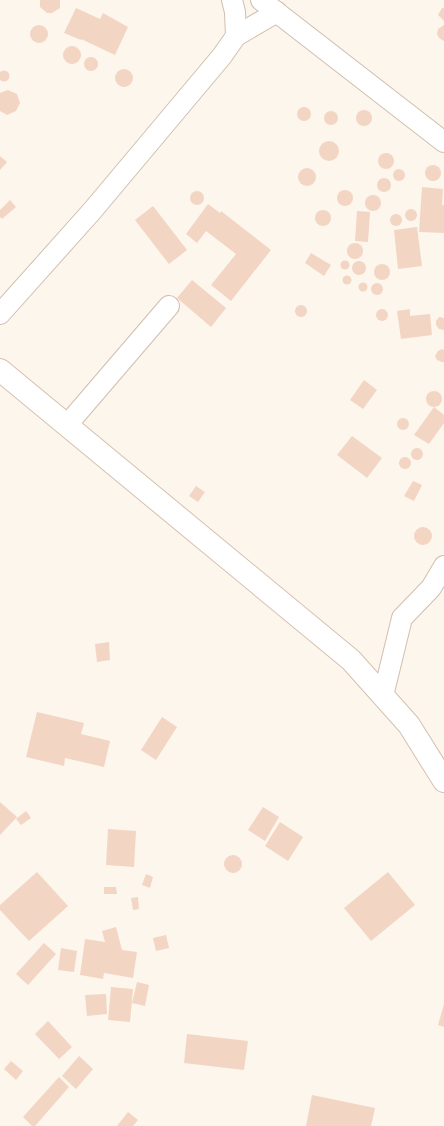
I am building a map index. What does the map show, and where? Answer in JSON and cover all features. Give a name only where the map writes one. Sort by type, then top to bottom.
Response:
[{"type":"street","points":[[232,0],[235,12],[236,36]]},
{"type":"street","points":[[0,314],[92,212],[180,108],[236,36],[269,6],[444,142]]},
{"type":"street","points":[[67,425],[169,306]]},
{"type":"street","points":[[0,370],[351,660],[409,725],[444,781]]},
{"type":"street","points":[[383,696],[402,618],[431,588],[444,566]]},
{"type":"building","points":[[40,0],[60,0],[60,8],[52,13],[47,13],[40,7]]},
{"type":"building","points":[[76,8],[100,19],[103,13],[128,27],[115,55],[81,39],[64,33]]},
{"type":"building","points":[[442,8],[444,8],[444,21],[438,15]]},
{"type":"building","points":[[39,25],[45,28],[48,34],[45,40],[39,43],[33,40],[30,34],[33,28]]},
{"type":"building","points":[[444,25],[444,41],[439,38],[437,34],[438,29]]},
{"type":"building","points":[[68,46],[76,46],[81,51],[79,62],[76,64],[68,64],[63,59],[63,51]]},
{"type":"building","points":[[91,57],[96,59],[98,64],[96,69],[91,71],[86,69],[84,64],[86,59]]},
{"type":"building","points":[[124,69],[130,72],[133,78],[130,84],[124,87],[118,84],[115,78],[118,72]]},
{"type":"building","points":[[2,71],[6,71],[8,72],[8,80],[2,81],[-1,78],[-1,74]]},
{"type":"building","points":[[8,90],[17,94],[20,103],[16,111],[7,115],[0,111],[0,93]]},
{"type":"building","points":[[304,107],[309,109],[311,114],[309,119],[304,121],[299,119],[297,114],[299,109]]},
{"type":"building","points":[[364,110],[371,115],[372,118],[367,125],[364,126],[357,121],[356,118],[361,111]]},
{"type":"building","points":[[331,111],[336,113],[338,118],[336,123],[331,125],[326,123],[324,118],[326,113]]},
{"type":"building","points":[[329,141],[336,144],[339,151],[336,158],[329,161],[322,158],[319,151],[322,144]]},
{"type":"building","points":[[383,153],[389,153],[394,158],[392,167],[389,169],[383,169],[378,164],[378,158]]},
{"type":"building","points":[[0,156],[7,162],[0,170]]},
{"type":"building","points":[[433,165],[439,167],[441,173],[439,179],[433,181],[427,179],[425,173],[427,167]]},
{"type":"building","points":[[307,168],[313,171],[316,177],[313,183],[307,186],[301,183],[298,177],[301,171]]},
{"type":"building","points":[[401,169],[404,170],[404,180],[397,181],[394,180],[393,173],[394,170]]},
{"type":"building","points":[[384,178],[389,180],[391,185],[389,190],[384,192],[379,190],[377,185],[379,180]]},
{"type":"building","points":[[422,187],[443,189],[442,205],[444,205],[444,233],[419,232]]},
{"type":"building","points":[[342,190],[348,190],[353,195],[351,204],[348,206],[342,206],[337,201],[337,195]]},
{"type":"building","points":[[197,191],[202,193],[204,198],[202,203],[197,205],[192,203],[190,198],[192,193]]},
{"type":"building","points":[[373,195],[380,200],[381,203],[376,210],[373,211],[366,206],[365,203],[370,196]]},
{"type":"building","points":[[10,200],[16,207],[2,219],[0,217],[0,210]]},
{"type":"building","points":[[208,204],[220,213],[221,211],[271,250],[231,301],[211,285],[236,254],[206,231],[197,243],[186,234]]},
{"type":"building","points":[[153,206],[187,250],[169,264],[135,220]]},
{"type":"building","points":[[413,209],[416,210],[416,220],[409,221],[406,220],[405,213],[406,210]]},
{"type":"building","points":[[323,210],[329,212],[331,218],[329,224],[323,226],[317,224],[315,218],[317,212]]},
{"type":"building","points":[[357,211],[370,212],[368,242],[355,241]]},
{"type":"building","points":[[394,214],[398,214],[402,220],[398,226],[394,226],[390,222],[390,218]]},
{"type":"building","points":[[417,227],[422,266],[398,269],[394,230]]},
{"type":"building","points":[[355,243],[361,245],[363,251],[361,257],[355,259],[349,257],[347,251],[349,245]]},
{"type":"building","points":[[311,253],[331,265],[324,276],[305,263]]},
{"type":"building","points":[[345,260],[350,265],[345,270],[340,265]]},
{"type":"building","points":[[359,261],[364,263],[366,268],[364,273],[359,275],[354,273],[352,268],[354,263]]},
{"type":"building","points":[[382,264],[388,266],[390,272],[388,278],[382,280],[376,278],[374,272],[376,266]]},
{"type":"building","points":[[347,275],[352,280],[347,285],[342,280]]},
{"type":"building","points":[[192,280],[226,308],[211,327],[177,298]]},
{"type":"building","points":[[363,282],[368,287],[363,292],[358,287]]},
{"type":"building","points":[[379,283],[382,284],[382,294],[375,295],[372,294],[371,287],[372,284]]},
{"type":"building","points":[[301,305],[305,307],[307,311],[305,315],[301,317],[297,315],[295,311],[297,307]]},
{"type":"building","points":[[380,309],[384,309],[388,315],[384,321],[380,321],[376,317],[376,313]]},
{"type":"building","points":[[410,309],[410,316],[430,314],[432,335],[401,339],[397,311]]},
{"type":"building","points":[[439,317],[444,318],[444,330],[439,329],[436,325],[436,321]]},
{"type":"building","points":[[442,349],[444,350],[444,362],[437,360],[435,356],[438,351]]},
{"type":"building","points":[[364,380],[377,390],[363,409],[350,400]]},
{"type":"building","points":[[434,391],[441,396],[442,399],[437,406],[434,407],[427,402],[426,399],[431,392]]},
{"type":"building","points":[[434,407],[444,415],[444,423],[429,444],[414,435]]},
{"type":"building","points":[[401,418],[405,418],[409,424],[405,430],[401,430],[397,426],[397,422]]},
{"type":"building","points":[[352,436],[382,458],[367,478],[337,455]]},
{"type":"building","points":[[417,448],[421,450],[423,454],[421,458],[417,460],[413,458],[411,454],[413,450]]},
{"type":"building","points":[[405,457],[409,459],[411,463],[409,467],[405,469],[401,467],[399,463],[401,459]]},
{"type":"building","points":[[413,481],[422,485],[414,501],[404,496]]},
{"type":"building","points":[[196,486],[205,492],[198,502],[189,496]]},
{"type":"building","points":[[423,527],[429,530],[432,536],[429,542],[423,545],[417,542],[414,536],[417,530]]},
{"type":"building","points":[[109,642],[110,660],[97,662],[95,644]]},
{"type":"building","points":[[37,712],[84,723],[81,734],[110,741],[104,767],[65,758],[64,766],[26,757]]},
{"type":"building","points":[[162,717],[177,727],[156,760],[141,750]]},
{"type":"building","points":[[0,802],[17,817],[0,835]]},
{"type":"building","points":[[263,807],[279,817],[265,841],[248,830]]},
{"type":"building","points":[[26,811],[31,818],[21,825],[16,819]]},
{"type":"building","points":[[280,822],[303,837],[288,861],[265,846]]},
{"type":"building","points":[[108,829],[136,831],[134,867],[106,865]]},
{"type":"building","points":[[233,855],[240,857],[242,864],[240,871],[233,873],[226,871],[224,864],[226,857]]},
{"type":"building","points":[[37,872],[68,906],[29,941],[0,910],[0,905]]},
{"type":"building","points":[[388,872],[415,905],[371,941],[344,908]]},
{"type":"building","points":[[146,874],[153,877],[150,888],[142,885]]},
{"type":"building","points":[[104,887],[116,887],[117,894],[104,894]]},
{"type":"building","points":[[138,897],[139,909],[133,910],[131,898]]},
{"type":"building","points":[[116,927],[122,950],[137,952],[133,978],[104,973],[103,979],[80,975],[85,939],[105,942],[102,931]]},
{"type":"building","points":[[166,935],[169,948],[156,951],[153,938]]},
{"type":"building","points":[[44,943],[56,954],[28,985],[16,974]]},
{"type":"building","points":[[61,948],[77,951],[74,972],[58,970]]},
{"type":"building","points":[[137,982],[149,985],[145,1006],[132,1003]]},
{"type":"building","points":[[111,987],[133,989],[130,1022],[108,1020]]},
{"type":"building","points":[[106,994],[107,1014],[87,1016],[85,995]]},
{"type":"building","points":[[444,1004],[444,1027],[438,1025]]},
{"type":"building","points":[[48,1021],[72,1047],[59,1059],[35,1034]]},
{"type":"building","points":[[187,1034],[248,1041],[244,1070],[184,1063]]},
{"type":"building","points":[[79,1056],[93,1069],[76,1089],[62,1076]]},
{"type":"building","points":[[11,1061],[23,1071],[16,1080],[4,1069]]},
{"type":"building","points":[[59,1077],[69,1087],[35,1126],[32,1126],[23,1117]]},
{"type":"building","points":[[312,1095],[375,1108],[371,1126],[306,1126]]},
{"type":"building","points":[[128,1112],[138,1120],[133,1126],[117,1126]]}]
